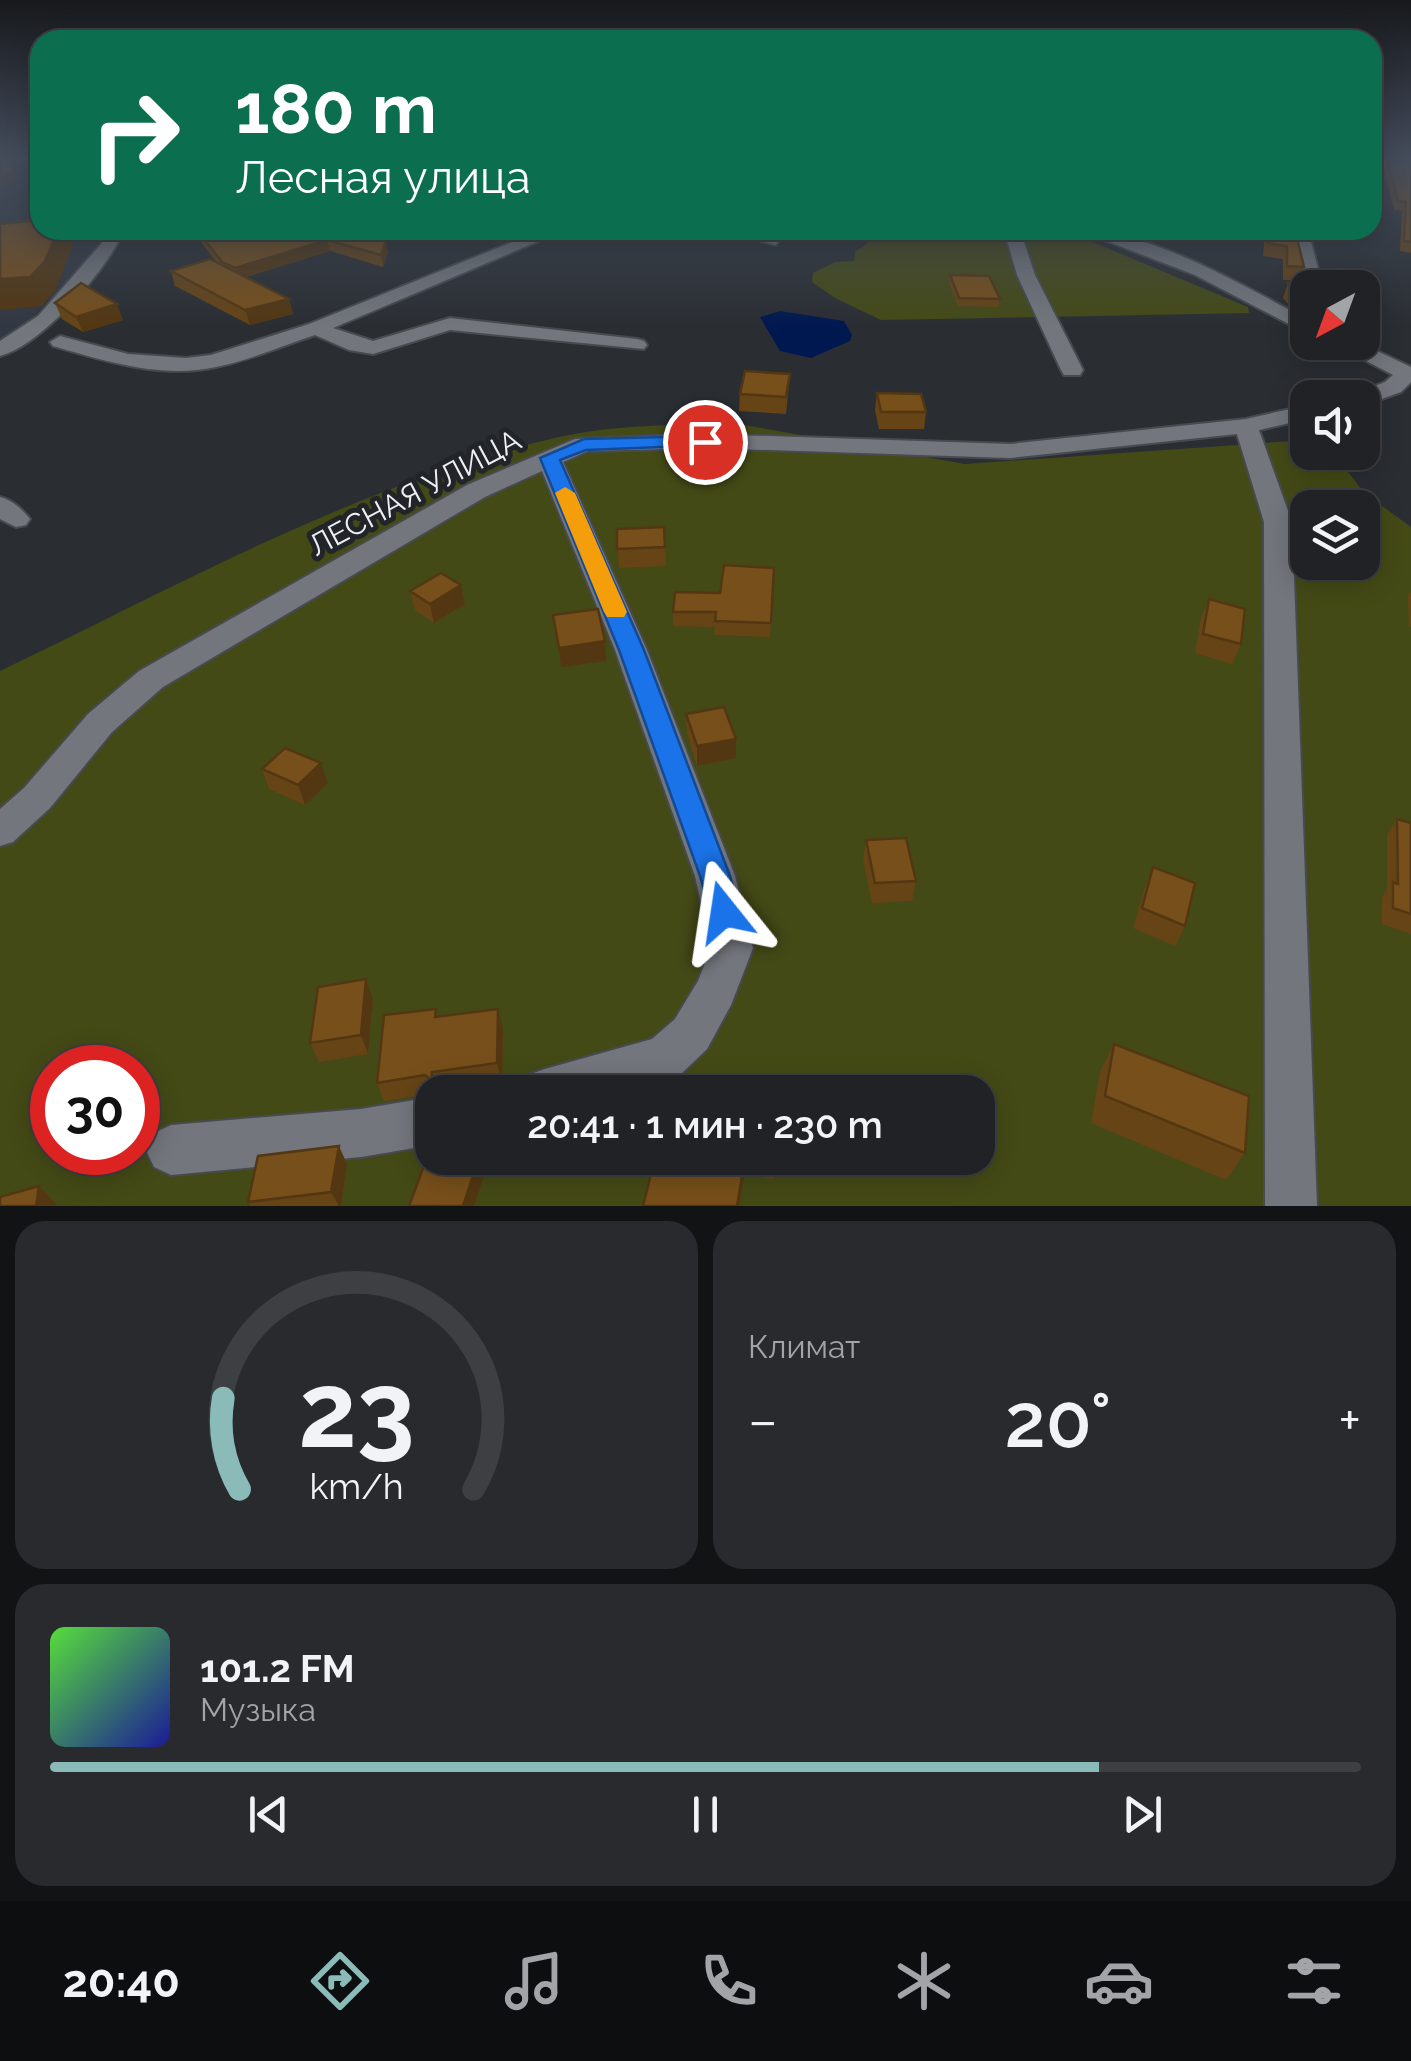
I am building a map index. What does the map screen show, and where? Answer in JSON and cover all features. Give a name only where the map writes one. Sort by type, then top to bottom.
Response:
[{"type":"street","points":[[0,350],[45,320],[112,240]]},
{"type":"street","points":[[60,342],[127,360],[186,364],[214,361],[316,328],[532,240]]},
{"type":"street","points":[[1015,240],[1026,275],[1072,370]]},
{"type":"street","points":[[1113,240],[1235,286],[1290,318]]},
{"type":"street","points":[[1300,240],[1301,270]]},
{"type":"street","points":[[1235,286],[1290,288]]},
{"type":"street","points":[[316,328],[372,348],[427,327],[450,324],[637,346]]},
{"type":"street","points":[[1379,360],[1409,374],[1394,387],[1380,392]]},
{"type":"street","name":"ЛЕСНАЯ УЛИЦА","points":[[0,832],[37,798],[100,723],[151,680],[476,491],[584,444],[1010,451],[1246,426],[1290,416]]},
{"type":"street","points":[[1246,426],[1278,522],[1292,1206]]},
{"type":"street","points":[[549,458],[632,650],[715,876],[732,948],[716,991],[691,1034],[664,1058],[605,1075]]},
{"type":"street","points":[[171,1150],[415,1124]]},
{"type":"shaded area","points":[[0,215],[30,215],[30,240],[99,240],[98,247],[18,333],[0,339]]},
{"type":"shaded area","points":[[780,311],[844,321],[852,335],[850,341],[811,358],[780,351],[760,317]]},
{"type":"green space","points":[[872,240],[1088,240],[1248,307],[1249,313],[881,320],[812,282],[813,273],[835,262],[854,261],[855,252]]},
{"type":"green space","points":[[738,424],[965,464],[1290,441],[1290,470],[1347,470],[1362,490],[1290,490],[1290,580],[1380,580],[1380,505],[1411,527],[1411,1206],[0,1206],[0,671],[272,539],[411,482],[555,438],[646,426]]},
{"type":"building","points":[[1405,215],[1411,215],[1411,242],[1404,241]]},
{"type":"building","points":[[30,221],[30,240],[54,240],[45,261],[30,277],[0,279],[0,224]]},
{"type":"building","points":[[205,240],[327,240],[235,268],[222,262]]},
{"type":"building","points":[[327,240],[383,240],[381,255]]},
{"type":"building","points":[[1297,240],[1304,267],[1287,266],[1287,246],[1267,243]]},
{"type":"building","points":[[210,259],[289,299],[245,310],[171,271]]},
{"type":"building","points":[[950,275],[989,276],[1000,299],[959,298]]},
{"type":"building","points":[[81,283],[117,304],[76,317],[55,303]]},
{"type":"building","points":[[745,371],[790,374],[786,397],[740,394]]},
{"type":"building","points":[[877,393],[921,394],[926,412],[881,412]]},
{"type":"building","points":[[664,527],[665,547],[617,549],[617,529]]},
{"type":"building","points":[[724,565],[774,568],[771,623],[715,621],[716,612],[673,612],[675,592],[720,593]]},
{"type":"building","points":[[441,573],[461,585],[430,604],[410,591]]},
{"type":"building","points":[[1209,599],[1245,609],[1241,644],[1203,634]]},
{"type":"building","points":[[598,609],[605,641],[559,648],[553,615]]},
{"type":"building","points":[[724,707],[736,739],[697,746],[686,714]]},
{"type":"building","points":[[285,748],[321,763],[298,785],[262,769]]},
{"type":"building","points":[[1397,819],[1411,823],[1411,914],[1393,908],[1393,882],[1398,884]]},
{"type":"building","points":[[906,838],[916,881],[875,883],[866,840]]},
{"type":"building","points":[[1153,867],[1195,883],[1185,926],[1142,908]]},
{"type":"building","points":[[366,979],[361,1035],[310,1043],[318,987]]},
{"type":"building","points":[[436,1009],[435,1017],[498,1009],[497,1063],[377,1083],[384,1015]]},
{"type":"building","points":[[1114,1044],[1249,1096],[1245,1153],[1105,1096]]},
{"type":"building","points":[[339,1146],[331,1192],[248,1202],[258,1156]]},
{"type":"building","points":[[420,1175],[473,1175],[463,1206],[409,1206]]},
{"type":"building","points":[[651,1175],[742,1175],[737,1206],[643,1206]]},
{"type":"building","points":[[39,1186],[36,1206],[0,1206],[0,1197]]},
{"type":"slow traffic","points":[[565,493],[615,612]]},
{"type":"route","points":[[705,442],[584,444],[549,458],[632,650],[715,876],[724,912]]}]
